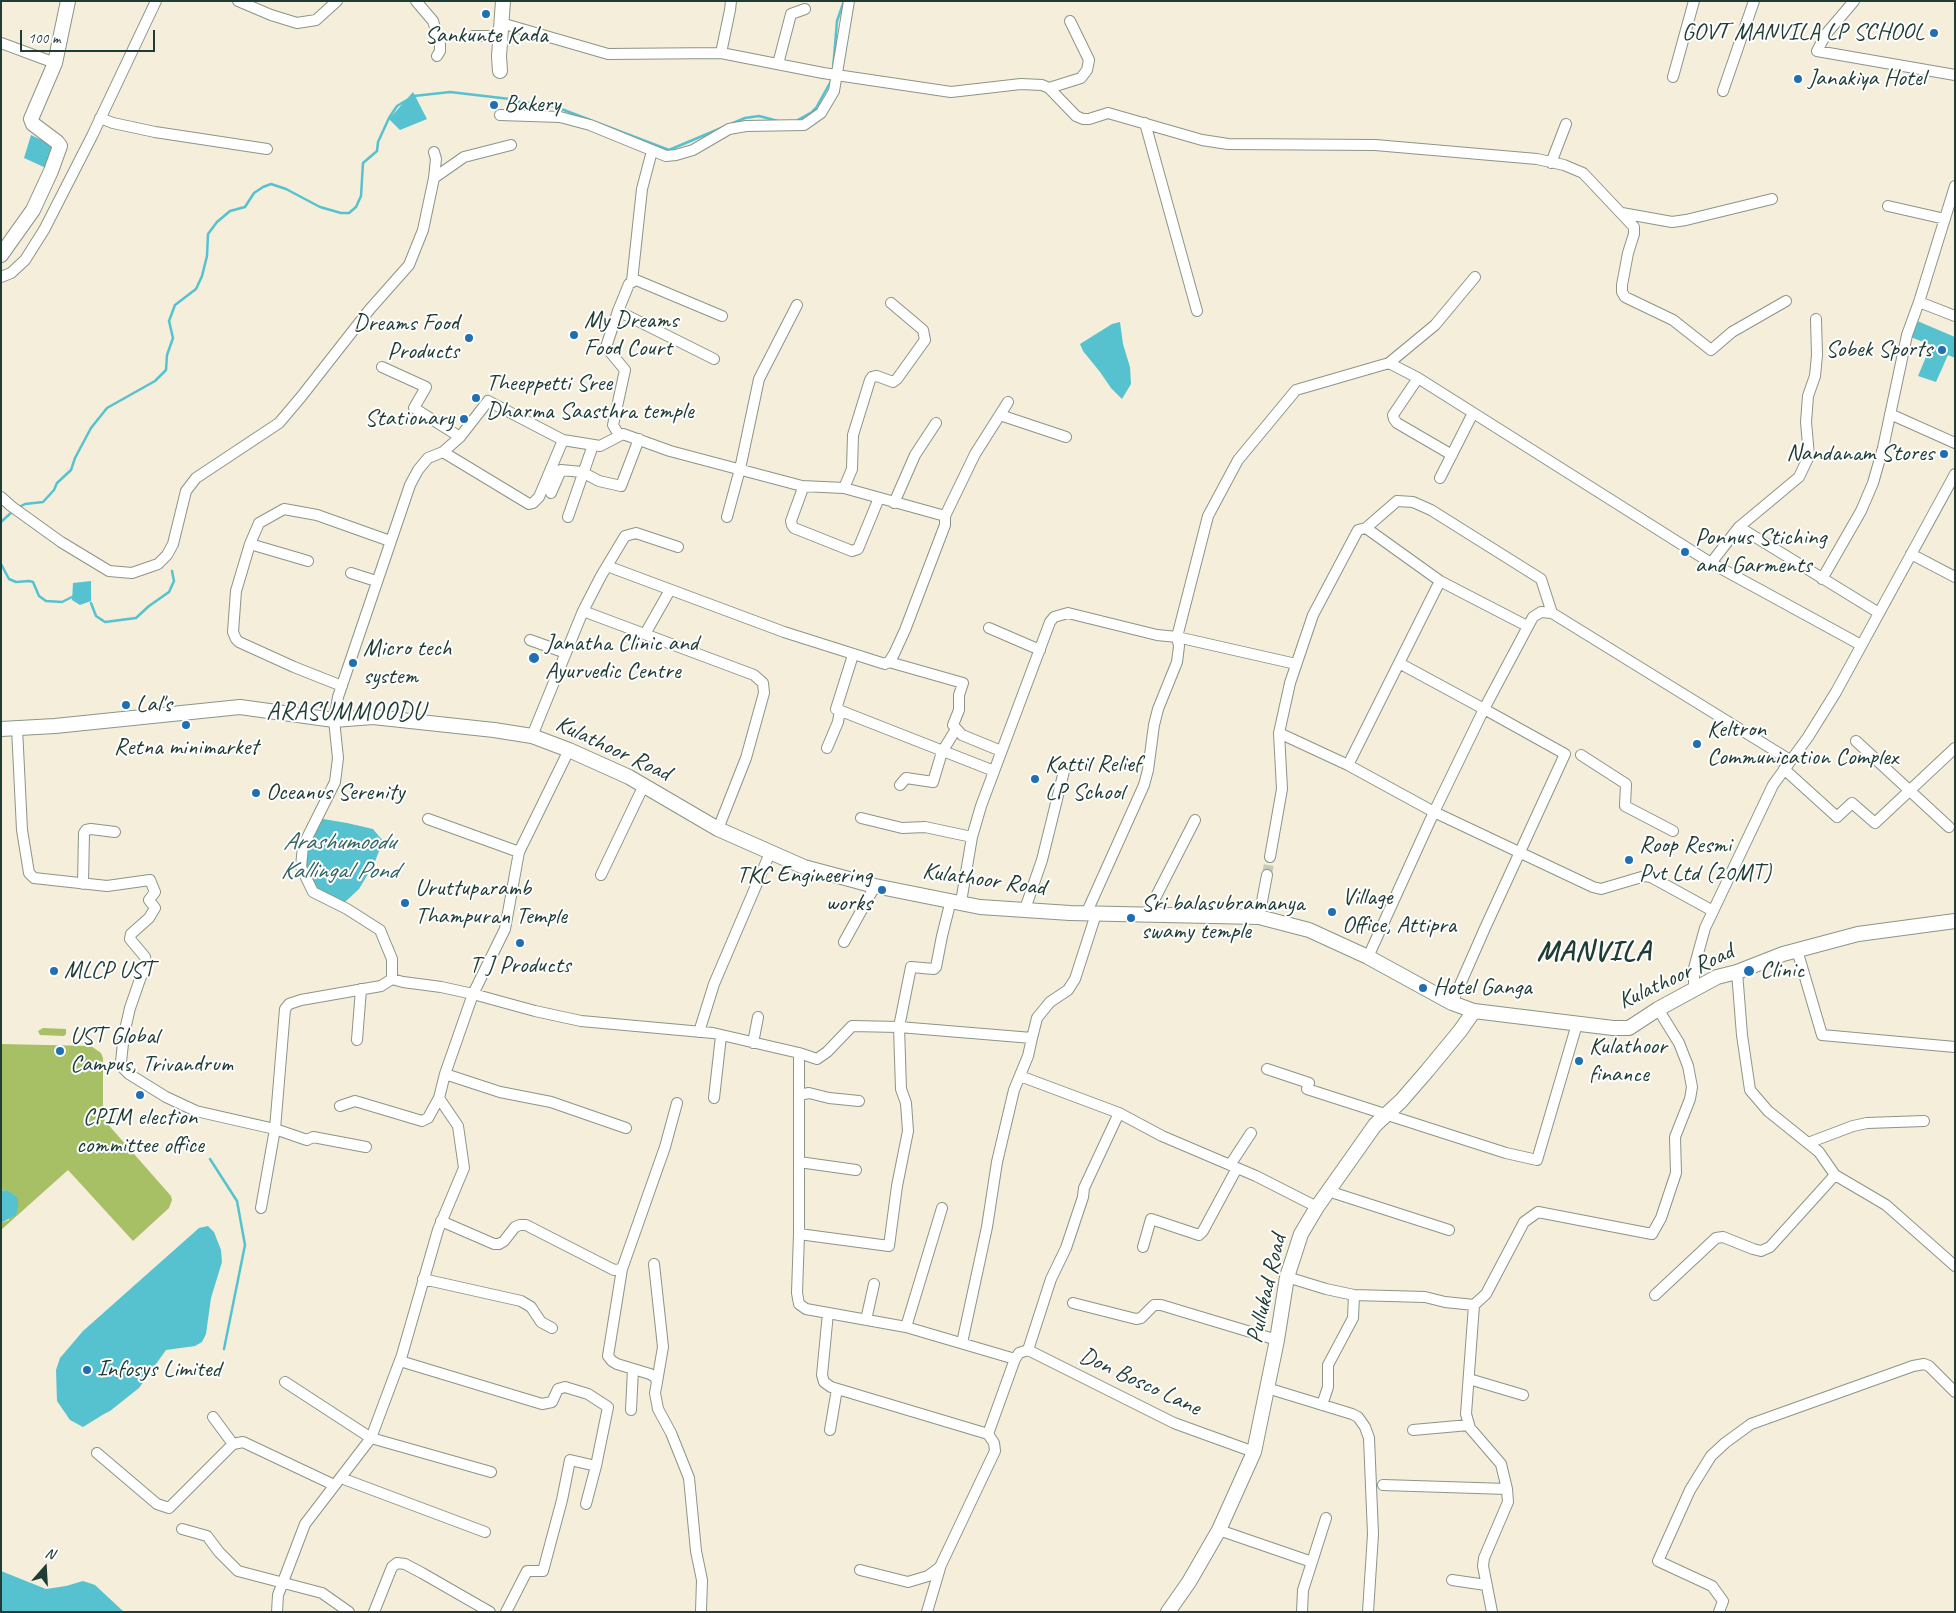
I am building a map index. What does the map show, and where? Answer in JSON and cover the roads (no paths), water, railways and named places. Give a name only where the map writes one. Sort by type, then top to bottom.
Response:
[{"type":"main road","points":[[1,255],[33,210],[60,146],[34,126],[32,119],[55,63],[68,1]]},
{"type":"main road","points":[[500,71],[503,1]]},
{"type":"main road","name":"Kulathoor Road","points":[[1,729],[240,707],[334,720],[373,717],[532,736],[569,750],[644,785],[718,829],[804,867],[876,886],[980,906],[1091,914],[1259,917],[1309,930],[1368,957],[1452,1003],[1474,1011],[1613,1028],[1629,1028],[1658,1008],[1717,977],[1737,972],[1797,950],[1858,934],[1955,921]]},
{"type":"main road","name":"Pullukad Road","points":[[1168,1612],[1189,1582],[1219,1530],[1254,1452],[1288,1277],[1301,1234],[1317,1207],[1375,1125],[1427,1071],[1474,1011]]},
{"type":"street","points":[[1,277],[13,272],[35,245],[100,118],[156,1]]},
{"type":"street","points":[[238,1],[271,16],[297,23],[316,20],[337,1]]},
{"type":"street","points":[[416,1],[433,21],[440,44],[440,51],[437,56]]},
{"type":"street","points":[[721,53],[731,1]]},
{"type":"street","points":[[500,115],[560,117],[590,125],[666,156],[693,150],[729,130],[746,126],[804,125],[821,113],[834,91],[848,1]]},
{"type":"street","points":[[1673,77],[1694,1]]},
{"type":"street","points":[[1723,91],[1754,1]]},
{"type":"street","points":[[1854,1],[1831,28],[1817,50],[1955,75]]},
{"type":"street","points":[[778,64],[791,14],[805,9]]},
{"type":"street","points":[[1049,88],[1081,78],[1087,70],[1089,60],[1070,21]]},
{"type":"street","points":[[473,36],[501,30],[608,54],[721,53],[823,73],[951,92],[1021,84],[1042,85],[1049,88],[1076,116],[1083,119],[1108,113],[1202,140],[1228,144],[1375,145],[1537,159],[1583,173],[1634,227],[1622,285],[1622,292],[1625,297],[1673,320],[1711,350],[1732,332],[1786,301]]},
{"type":"street","points":[[1,43],[55,63]]},
{"type":"street","points":[[100,118],[113,123],[155,132],[267,149]]},
{"type":"street","points":[[1145,123],[1197,312]]},
{"type":"street","points":[[1551,163],[1566,124]]},
{"type":"street","points":[[434,178],[464,157],[511,145]]},
{"type":"street","points":[[619,435],[614,425],[625,370],[606,347],[618,311],[632,281],[642,189],[652,151]]},
{"type":"street","points":[[1,497],[28,519],[81,555],[109,571],[132,573],[160,563],[173,544],[186,491],[196,478],[279,423],[370,309],[409,265],[423,230],[434,178],[436,159],[434,152]]},
{"type":"street","points":[[1822,579],[1861,511],[1870,490],[1883,448],[1906,336],[1919,302],[1955,186]]},
{"type":"street","points":[[1622,213],[1672,222],[1772,199]]},
{"type":"street","points":[[1888,206],[1946,219]]},
{"type":"street","points":[[962,1342],[987,1227],[997,1162],[1014,1090],[1028,1056],[1037,1018],[1050,1002],[1068,990],[1075,980],[1091,914],[1144,785],[1154,725],[1158,709],[1177,662],[1179,646],[1177,636],[1208,516],[1238,460],[1296,390],[1389,363],[1435,325],[1475,277]]},
{"type":"street","points":[[632,281],[641,281],[722,316]]},
{"type":"street","points":[[1919,302],[1955,316]]},
{"type":"street","points":[[844,488],[852,470],[853,435],[870,380],[877,376],[893,382],[925,340],[923,330],[891,303]]},
{"type":"street","points":[[727,516],[740,470],[759,378],[798,306]]},
{"type":"street","points":[[618,311],[714,359]]},
{"type":"street","points":[[1711,563],[1739,527],[1799,477],[1809,456],[1806,421],[1808,396],[1815,376],[1817,355],[1816,319]]},
{"type":"street","points":[[1389,363],[1418,378],[1711,563],[1861,645]]},
{"type":"street","points":[[382,367],[426,387],[414,408],[460,437]]},
{"type":"street","points":[[1418,378],[1393,415],[1394,419],[1397,423],[1452,455]]},
{"type":"street","points":[[392,979],[392,959],[380,930],[347,909],[313,892],[301,867],[303,846],[335,782],[338,758],[334,720],[338,697],[410,484],[428,458],[443,452],[460,437],[488,401],[563,440],[593,445],[606,444],[623,434],[670,451],[802,486],[844,488],[945,516]]},
{"type":"street","points":[[889,662],[905,630],[945,525],[945,516],[976,454],[1008,402]]},
{"type":"street","points":[[1440,478],[1473,413]]},
{"type":"street","points":[[1890,414],[1955,443]]},
{"type":"street","points":[[1000,415],[1066,437]]},
{"type":"street","points":[[894,503],[914,455],[936,423]]},
{"type":"street","points":[[443,452],[529,504],[534,503],[539,496],[563,440]]},
{"type":"street","points":[[551,493],[561,470],[582,472],[599,481],[621,486],[639,440]]},
{"type":"street","points":[[568,517],[582,472],[593,445]]},
{"type":"street","points":[[1694,989],[1694,968],[1698,950],[1713,911],[1773,785],[1816,724],[1955,474]]},
{"type":"street","points":[[802,486],[803,488],[791,521],[794,528],[852,552],[858,549],[879,498]]},
{"type":"street","points":[[1270,857],[1282,789],[1279,733],[1290,683],[1313,615],[1358,530],[1366,528],[1397,501],[1413,502],[1431,510],[1541,579],[1552,613]]},
{"type":"street","points":[[342,686],[294,667],[236,639],[233,632],[236,591],[250,544],[259,523],[284,509],[317,515],[390,541]]},
{"type":"street","points":[[1739,527],[1879,613]]},
{"type":"street","points":[[1366,528],[1440,581],[1528,626]]},
{"type":"street","points":[[532,736],[583,611],[625,536],[630,534],[642,535],[678,547]]},
{"type":"street","points":[[250,544],[308,561]]},
{"type":"street","points":[[1911,554],[1955,577]]},
{"type":"street","points":[[607,566],[784,632],[853,655],[878,663],[885,664],[889,662],[963,683],[959,695],[959,710],[953,726],[962,735],[1002,751]]},
{"type":"street","points":[[351,573],[376,581]]},
{"type":"street","points":[[1348,765],[1440,581]]},
{"type":"street","points":[[645,634],[670,590]]},
{"type":"street","points":[[583,611],[754,675],[763,683],[764,693],[746,758],[718,829]]},
{"type":"street","points":[[1368,957],[1434,812],[1484,709],[1533,617],[1541,612],[1552,613],[1787,765],[1837,817],[1852,803],[1875,823],[1955,748]]},
{"type":"street","points":[[799,1234],[889,1246],[897,1186],[908,1131],[906,1103],[900,1089],[899,1027],[911,967],[934,969],[936,966],[942,936],[956,901],[981,806],[1050,622],[1054,616],[1068,613],[1157,635],[1177,636],[1296,664]]},
{"type":"street","points":[[989,628],[1040,650]]},
{"type":"street","points":[[530,640],[566,653]]},
{"type":"street","points":[[853,655],[836,709],[994,772]]},
{"type":"street","points":[[1399,663],[1566,754],[1452,1003]]},
{"type":"street","points":[[827,748],[838,722],[840,710]]},
{"type":"street","points":[[17,728],[22,830],[29,873],[34,878],[107,886],[150,880],[155,892],[149,900],[154,908],[149,918],[131,934],[130,939],[145,957],[146,962],[130,1008],[124,1034],[121,1062],[123,1068],[129,1074],[166,1097],[196,1111],[274,1129],[307,1140],[313,1137],[366,1147]]},
{"type":"street","points":[[900,785],[906,778],[933,782],[942,752],[956,729]]},
{"type":"street","points":[[1279,733],[1348,765],[1434,812],[1593,887],[1600,889],[1645,876],[1651,877],[1713,911]]},
{"type":"street","points":[[1856,741],[1949,827]]},
{"type":"street","points":[[340,1106],[355,1102],[422,1120],[428,1118],[439,1098],[445,1074],[474,994],[505,929],[519,852],[569,750]]},
{"type":"street","points":[[1581,755],[1626,784],[1625,806],[1673,831]]},
{"type":"street","points":[[1025,909],[1042,860],[1064,771]]},
{"type":"street","points":[[601,875],[644,785]]},
{"type":"street","points":[[428,818],[519,852]]},
{"type":"street","points":[[861,818],[902,828],[925,827],[972,837]]},
{"type":"street","points":[[1147,914],[1195,820]]},
{"type":"street","points":[[83,884],[84,833],[86,830],[91,829],[115,832]]},
{"type":"street","points":[[700,1032],[714,984],[770,853]]},
{"type":"street","points":[[1259,917],[1267,875]]},
{"type":"street","points":[[844,942],[876,886]]},
{"type":"street","points":[[1797,950],[1822,1035],[1955,1047]]},
{"type":"street","points":[[1737,972],[1742,1034],[1750,1090],[1768,1111],[1812,1144],[1835,1175],[1886,1205],[1955,1266]]},
{"type":"street","points":[[261,1208],[274,1129],[285,1009],[289,1004],[300,1000],[381,986],[392,979],[474,994],[535,1011],[581,1021],[713,1033],[817,1059],[827,1052],[852,1026],[899,1027],[1032,1038]]},
{"type":"street","points":[[357,1040],[360,989]]},
{"type":"street","points":[[1492,1612],[1483,1566],[1484,1558],[1508,1502],[1501,1464],[1469,1425],[1466,1414],[1474,1305],[1486,1294],[1524,1222],[1538,1212],[1652,1234],[1657,1228],[1676,1173],[1675,1137],[1690,1098],[1692,1087],[1688,1066],[1679,1043],[1658,1008]]},
{"type":"street","points":[[753,1043],[758,1017]]},
{"type":"street","points":[[1267,1069],[1309,1083],[1307,1089],[1506,1153],[1537,1160],[1577,1024]]},
{"type":"street","points":[[714,1098],[721,1036]]},
{"type":"street","points":[[799,1053],[799,1234],[797,1293],[799,1304],[806,1309],[828,1314],[906,1327],[1015,1359]]},
{"type":"street","points":[[445,1074],[500,1092],[551,1102],[626,1128]]},
{"type":"street","points":[[1020,1076],[1119,1113],[1162,1136],[1256,1176],[1317,1207]]},
{"type":"street","points":[[799,1094],[809,1093],[828,1098],[859,1101]]},
{"type":"street","points":[[277,1612],[278,1595],[305,1524],[371,1438],[400,1361],[441,1221],[464,1168],[458,1126],[439,1098]]},
{"type":"street","points":[[657,1382],[655,1377],[650,1374],[617,1364],[608,1356],[622,1269],[665,1147],[677,1102]]},
{"type":"street","points":[[988,1434],[1015,1359],[1019,1353],[1028,1350],[1051,1279],[1066,1248],[1083,1197],[1084,1188],[1119,1113]]},
{"type":"street","points":[[1812,1144],[1853,1126],[1868,1123],[1924,1122]]},
{"type":"street","points":[[1143,1247],[1151,1219],[1199,1235],[1214,1212],[1251,1132]]},
{"type":"street","points":[[799,1162],[856,1170]]},
{"type":"street","points":[[1655,1295],[1716,1238],[1722,1237],[1761,1251],[1770,1247],[1835,1175]]},
{"type":"street","points":[[1328,1191],[1449,1230]]},
{"type":"street","points":[[906,1327],[942,1208]]},
{"type":"street","points":[[441,1221],[494,1244],[504,1241],[515,1227],[526,1225],[614,1270],[622,1269]]},
{"type":"street","points":[[654,1264],[663,1347],[655,1392],[658,1409],[671,1433],[689,1478],[696,1551],[702,1580],[701,1612]]},
{"type":"street","points":[[1288,1277],[1326,1289],[1354,1295],[1425,1297],[1445,1302],[1474,1305]]},
{"type":"street","points":[[423,1279],[521,1301],[532,1307],[540,1322],[552,1328]]},
{"type":"street","points":[[866,1320],[874,1284]]},
{"type":"street","points":[[1322,1405],[1328,1386],[1328,1365],[1353,1318],[1354,1295]]},
{"type":"street","points":[[1073,1302],[1136,1318],[1141,1318],[1154,1305],[1161,1305],[1277,1340]]},
{"type":"street","points":[[828,1314],[822,1375],[824,1382],[837,1389],[988,1434],[994,1443],[995,1451],[940,1567],[927,1612]]},
{"type":"street","name":"Don Bosco Lane","points":[[1028,1350],[1174,1424],[1254,1452]]},
{"type":"street","points":[[400,1361],[542,1404],[552,1402],[558,1389],[564,1387],[588,1394],[608,1406],[586,1504]]},
{"type":"street","points":[[1720,1612],[1723,1600],[1712,1586],[1658,1561],[1690,1490],[1711,1456],[1725,1442],[1751,1424],[1913,1366],[1924,1364],[1929,1366],[1955,1392]]},
{"type":"street","points":[[631,1410],[633,1369]]},
{"type":"street","points":[[1469,1379],[1523,1395]]},
{"type":"street","points":[[285,1382],[371,1438],[491,1472]]},
{"type":"street","points":[[1267,1388],[1358,1417],[1369,1438],[1373,1534],[1368,1612]]},
{"type":"street","points":[[830,1430],[837,1389]]},
{"type":"street","points":[[213,1416],[233,1444]]},
{"type":"street","points":[[1413,1430],[1469,1425]]},
{"type":"street","points":[[98,1453],[157,1504],[170,1508],[233,1444],[243,1442],[338,1482],[485,1532]]},
{"type":"street","points":[[506,1612],[527,1572],[542,1571],[562,1500],[570,1460],[596,1466]]},
{"type":"street","points":[[1383,1486],[1507,1489]]},
{"type":"street","points":[[1302,1612],[1303,1590],[1326,1518]]},
{"type":"street","points":[[182,1530],[207,1536],[219,1552],[238,1570],[322,1593],[348,1612]]},
{"type":"street","points":[[1219,1530],[1312,1562]]},
{"type":"street","points":[[374,1612],[392,1567],[398,1563],[405,1564],[490,1612]]},
{"type":"street","points":[[860,1570],[908,1582],[928,1576],[940,1567]]},
{"type":"street","points":[[1452,1580],[1486,1585]]},
{"type":"water","points":[[413,92],[427,119],[400,130],[389,119]]},
{"type":"water","points":[[31,135],[54,146],[46,168],[24,158]]},
{"type":"water","name":"Sobek Sports","points":[[1915,320],[1955,337],[1955,358],[1948,355],[1936,382],[1918,376],[1931,345],[1908,336]]},
{"type":"water","points":[[1120,322],[1123,344],[1130,367],[1131,384],[1122,399],[1111,388],[1083,351],[1080,344],[1112,324]]},
{"type":"water","points":[[91,581],[91,601],[80,605],[72,600],[73,583]]},
{"type":"water","name":"Arashumoodu Kallingal Pond","points":[[323,819],[373,829],[383,841],[374,864],[359,889],[345,902],[315,888],[305,865],[307,841],[316,824]]},
{"type":"water","points":[[7,1190],[18,1198],[18,1207],[16,1215],[1,1223],[1,1191]]},
{"type":"water","points":[[208,1226],[214,1232],[221,1250],[222,1262],[211,1298],[206,1334],[202,1342],[195,1346],[166,1350],[139,1388],[110,1411],[83,1427],[70,1420],[57,1401],[56,1370],[60,1358],[83,1331],[199,1228]]},
{"type":"water","points":[[1,1571],[46,1589],[83,1581],[95,1585],[124,1612],[1,1612]]},
{"type":"waterway","points":[[833,69],[837,21],[844,1]]},
{"type":"waterway","points":[[796,121],[816,108],[831,81]]},
{"type":"waterway","points":[[414,96],[450,92],[510,99],[524,103],[540,103],[556,107],[669,150],[745,118],[759,116],[778,121]]},
{"type":"waterway","points":[[17,508],[25,504],[43,502],[54,490],[57,483],[71,470],[75,458],[91,428],[107,408],[155,381],[166,370],[167,355],[173,338],[169,321],[175,305],[196,289],[202,276],[207,256],[208,234],[217,222],[230,211],[245,207],[254,193],[271,184],[286,189],[320,207],[341,213],[349,213],[356,207],[361,196],[363,163],[377,151],[378,142],[397,106],[407,100]]},
{"type":"waterway","points":[[1,522],[13,511]]},
{"type":"waterway","points":[[1,564],[9,579],[16,582],[33,582],[39,596],[46,601],[62,602],[72,597]]},
{"type":"waterway","points":[[91,603],[96,616],[105,622],[136,618],[169,592],[174,581],[172,571]]},
{"type":"waterway","points":[[210,1159],[237,1201],[245,1245],[224,1349]]},
{"type":"tunnel","points":[[1267,875],[1270,857]]},
{"type":"place","name":"Sankunte Kada","points":[[486,14]]},
{"type":"place","name":"GOVT MANVILA LP SCHOOL","points":[[1934,33]]},
{"type":"place","name":"Janakiya Hotel","points":[[1798,79]]},
{"type":"place","name":"Bakery","points":[[494,105]]},
{"type":"place","name":"My Dreams Food Court","points":[[574,335]]},
{"type":"place","name":"Dreams Food Products","points":[[469,338]]},
{"type":"place","name":"Sobek Sports","points":[[1942,350]]},
{"type":"place","name":"Theeppetti Sree Dharma Saasthra temple","points":[[476,398]]},
{"type":"place","name":"Stationary","points":[[464,419]]},
{"type":"place","name":"Nandanam Stores","points":[[1944,454]]},
{"type":"place","name":"Ponnus Stiching and Garments","points":[[1685,552]]},
{"type":"place","name":"Janatha Clinic and Ayurvedic Centre","points":[[534,658]]},
{"type":"place","name":"Micro tech system","points":[[353,663]]},
{"type":"place","name":"Lal's","points":[[126,705]]},
{"type":"place","name":"Retna minimarket","points":[[186,725]]},
{"type":"place","name":"Keltron Communication Complex","points":[[1697,744]]},
{"type":"place","name":"Kattil Relief LP School","points":[[1035,779]]},
{"type":"place","name":"Oceanus Serenity","points":[[256,793]]},
{"type":"place","name":"Roop Resmi Pvt Ltd (20MT)","points":[[1629,860]]},
{"type":"place","name":"TKC Engineering works","points":[[882,890]]},
{"type":"place","name":"Uruttuparamb Thampuran Temple","points":[[405,903]]},
{"type":"place","name":"Village Office, Attipra","points":[[1332,912]]},
{"type":"place","name":"Sri balasubramanya swamy temple","points":[[1131,918]]},
{"type":"place","name":"T J Products","points":[[520,943]]},
{"type":"place","name":"MLCP UST","points":[[54,971]]},
{"type":"place","name":"Clinic","points":[[1749,971]]},
{"type":"place","name":"Hotel Ganga","points":[[1423,988]]},
{"type":"place","name":"UST Global Campus, Trivandrum","points":[[60,1051]]},
{"type":"place","name":"Kulathoor finance","points":[[1579,1061]]},
{"type":"place","name":"CPIM election committee office","points":[[140,1095]]},
{"type":"place","name":"Infosys Limited","points":[[87,1370]]},
{"type":"district","name":"ARASUMMOODU","points":[[346,712]]},
{"type":"district","name":"MANVILA","points":[[1594,952]]}]
